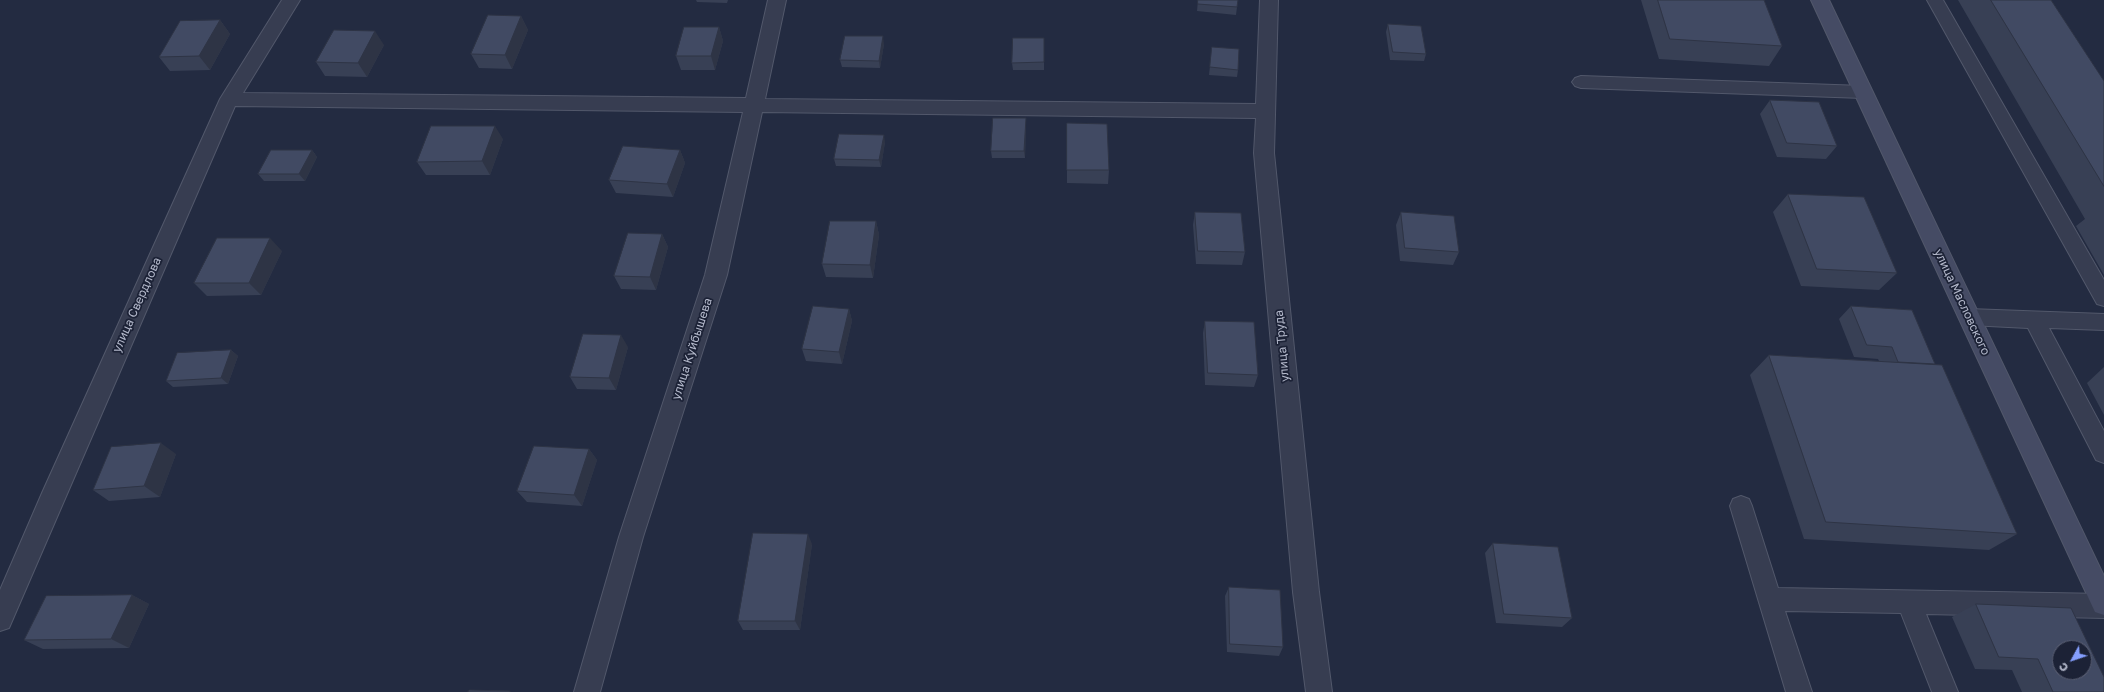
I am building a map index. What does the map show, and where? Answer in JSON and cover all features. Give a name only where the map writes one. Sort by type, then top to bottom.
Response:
[{"type":"street","name":"улица Свердлова","points":[[0,620],[60,478],[229,99],[291,0]]},
{"type":"street","name":"улица Куйбышева","points":[[587,692],[631,537],[716,275],[776,0]]},
{"type":"street","name":"улица Труда","points":[[1270,0],[1264,153],[1306,592],[1319,692]]},
{"type":"street","name":"улица Масловского","points":[[1820,0],[2102,595]]},
{"type":"street","points":[[229,99],[1265,111]]},
{"type":"lane","points":[[1935,0],[2104,298]]},
{"type":"lane","points":[[1581,82],[1863,92]]},
{"type":"lane","points":[[1969,317],[2104,322]]},
{"type":"lane","points":[[2034,319],[2104,453]]},
{"type":"lane","points":[[1741,506],[1799,692]]},
{"type":"lane","points":[[1769,599],[1908,602],[2102,595]]},
{"type":"lane","points":[[1908,602],[1945,692]]},
{"type":"building","points":[[1198,0],[1238,0],[1237,7],[1198,4]]},
{"type":"building","points":[[1658,0],[1764,0],[1782,46],[1670,39]]},
{"type":"building","points":[[1991,0],[2051,0],[2104,81],[2104,186]]},
{"type":"building","points":[[488,15],[521,16],[505,55],[471,54]]},
{"type":"building","points":[[220,20],[199,56],[159,57],[180,21]]},
{"type":"building","points":[[1388,24],[1421,26],[1426,54],[1393,52]]},
{"type":"building","points":[[684,27],[719,27],[711,56],[676,56]]},
{"type":"building","points":[[334,30],[375,31],[358,63],[316,62]]},
{"type":"building","points":[[845,36],[883,36],[879,61],[840,60]]},
{"type":"building","points":[[1013,38],[1044,38],[1044,62],[1012,63]]},
{"type":"building","points":[[1212,47],[1239,49],[1238,70],[1210,67]]},
{"type":"building","points":[[1770,100],[1819,102],[1837,146],[1787,143]]},
{"type":"building","points":[[993,118],[1026,118],[1024,151],[991,151]]},
{"type":"building","points":[[1067,123],[1107,124],[1109,170],[1067,170]]},
{"type":"building","points":[[431,126],[495,126],[482,161],[417,162]]},
{"type":"building","points":[[839,134],[884,135],[879,160],[834,159]]},
{"type":"building","points":[[623,146],[680,150],[667,184],[609,180]]},
{"type":"building","points":[[271,150],[312,150],[299,174],[258,174]]},
{"type":"building","points":[[1788,194],[1864,197],[1897,273],[1817,269]]},
{"type":"building","points":[[1195,212],[1241,213],[1245,252],[1198,251]]},
{"type":"building","points":[[1401,212],[1454,216],[1459,252],[1405,248]]},
{"type":"building","points":[[830,221],[876,221],[870,265],[822,264]]},
{"type":"building","points":[[628,233],[662,234],[650,277],[614,276]]},
{"type":"building","points":[[217,238],[270,238],[249,283],[194,283]]},
{"type":"building","points":[[813,306],[849,309],[839,352],[802,349]]},
{"type":"building","points":[[1851,306],[1912,310],[1935,364],[1898,362],[1892,347],[1867,345]]},
{"type":"building","points":[[1205,321],[1254,322],[1258,375],[1208,373]]},
{"type":"building","points":[[583,334],[621,335],[609,378],[570,377]]},
{"type":"building","points":[[231,350],[221,378],[166,381],[177,353]]},
{"type":"building","points":[[1769,355],[1942,365],[2017,534],[1826,522]]},
{"type":"building","points":[[161,443],[144,486],[93,490],[111,447]]},
{"type":"building","points":[[534,446],[589,449],[574,495],[517,491]]},
{"type":"building","points":[[753,533],[808,534],[795,621],[738,621]]},
{"type":"building","points":[[1493,543],[1558,547],[1572,618],[1504,614]]},
{"type":"building","points":[[1229,587],[1280,590],[1283,647],[1230,644]]},
{"type":"building","points":[[132,595],[111,639],[24,640],[46,596]]},
{"type":"building","points":[[1976,604],[2071,608],[2086,640],[2052,640],[2052,680],[2092,680],[2092,652],[2104,677],[2104,692],[2053,692],[2038,659],[1999,657]]},
{"type":"building","points":[[469,690],[510,691],[510,692],[468,692]]}]
